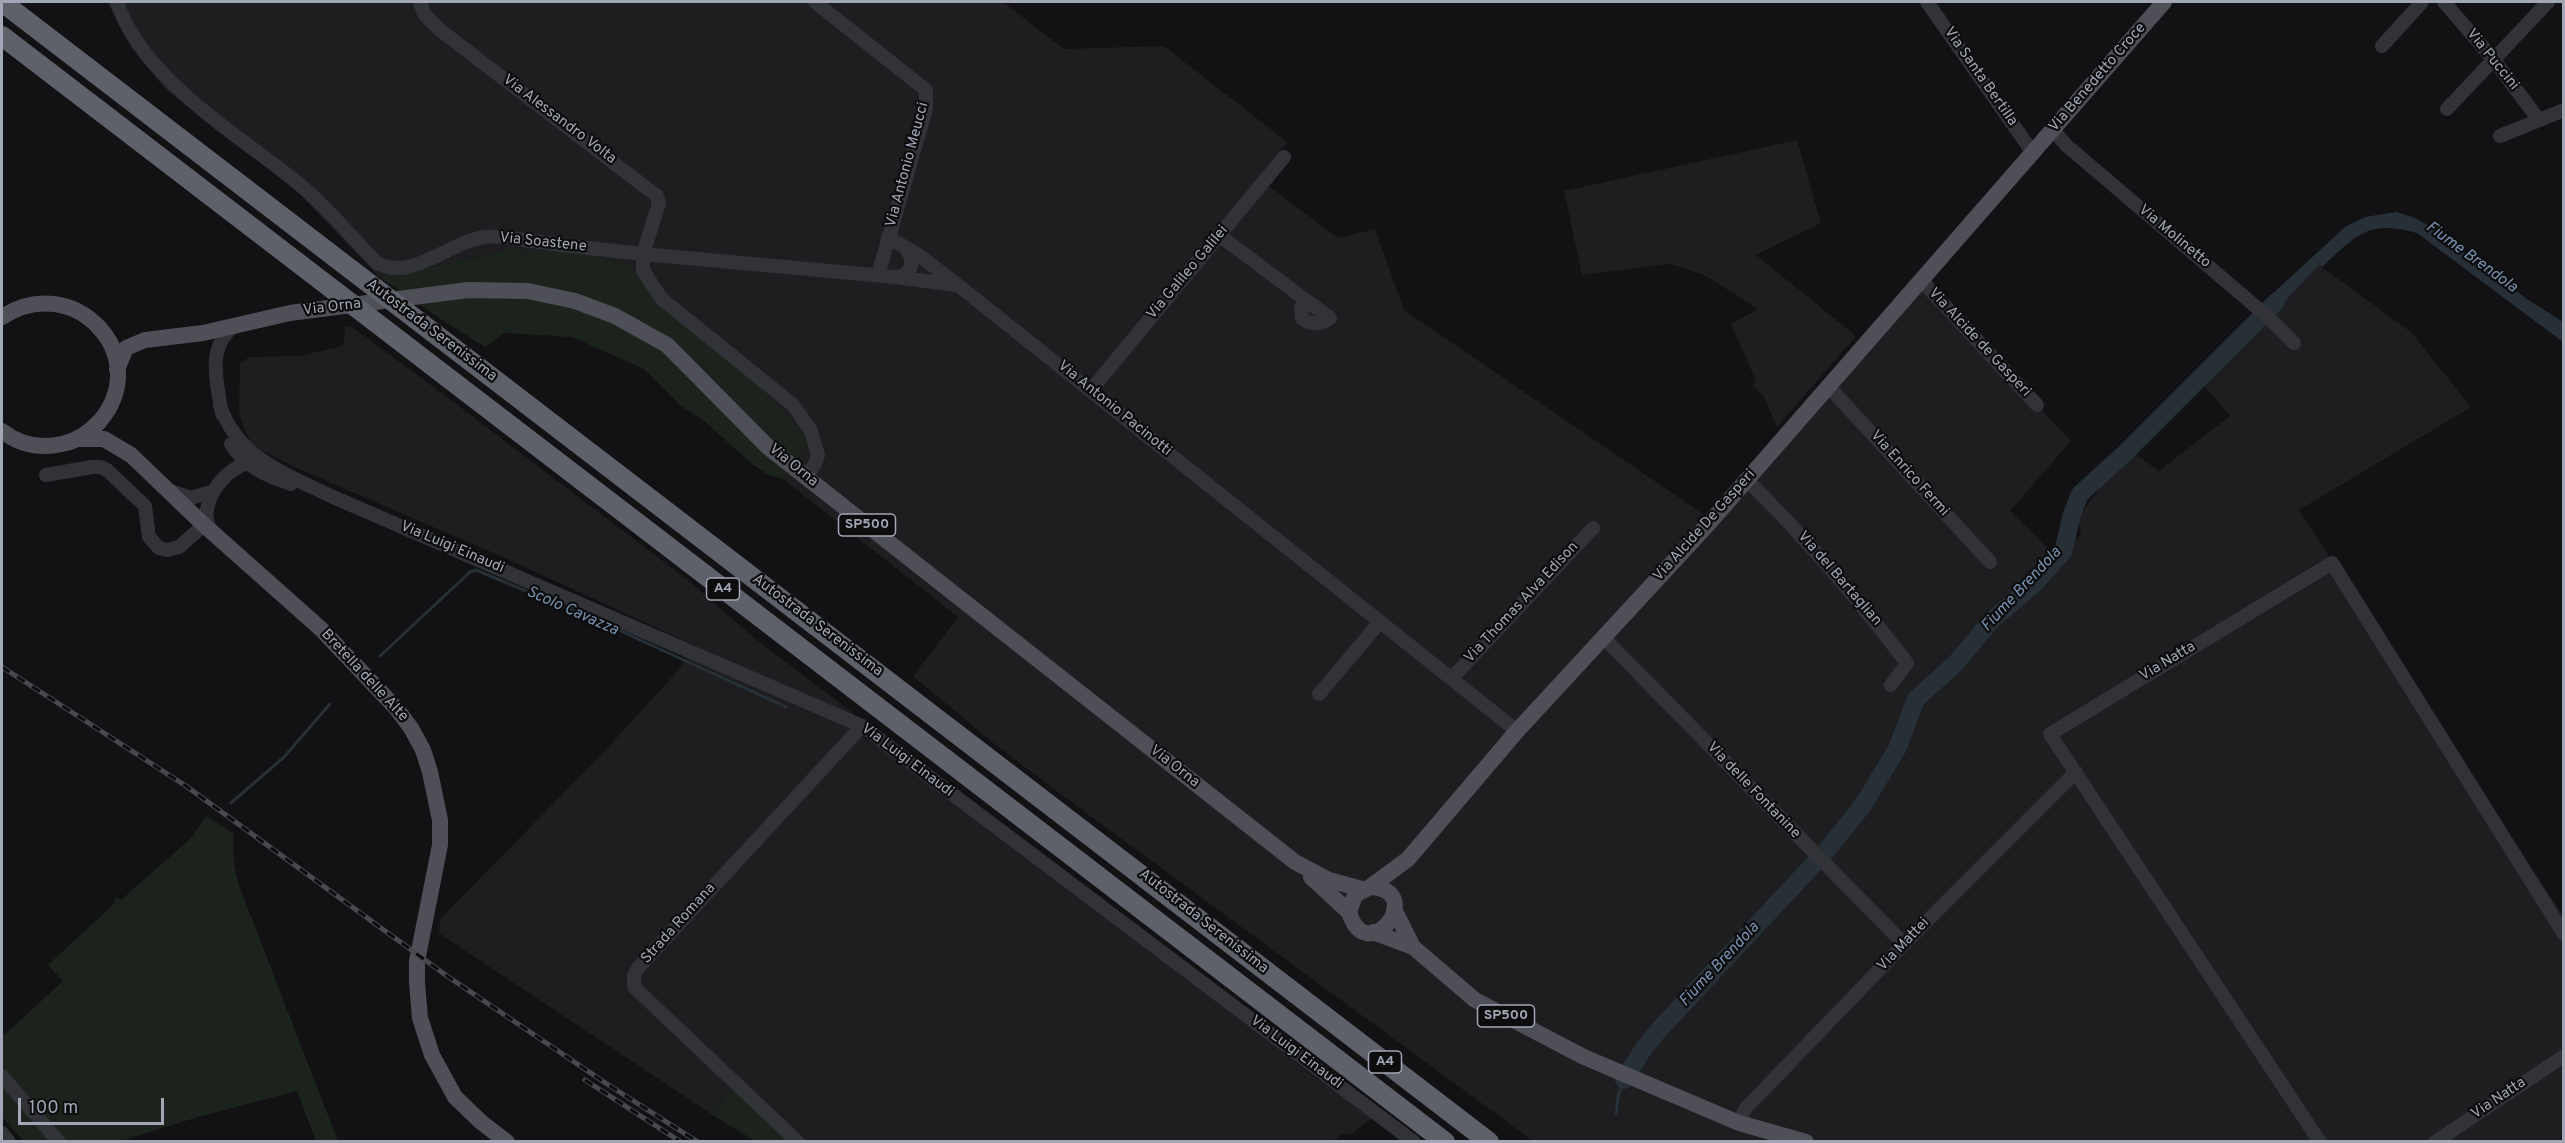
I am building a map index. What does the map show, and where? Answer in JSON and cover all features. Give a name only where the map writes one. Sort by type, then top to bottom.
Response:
[{"type":"highway","name":"Autostrada Serenissima","points":[[2,2],[1489,1142]]},
{"type":"highway","name":"Autostrada Serenissima","points":[[2,36],[1445,1142]]},
{"type":"main road","name":"Via Benedetto Croce","points":[[2032,153],[2164,2]]},
{"type":"main road","name":"Via Alcide De Gasperi","points":[[1394,908],[1395,886],[1401,865],[1517,731],[1747,480],[2032,153]]},
{"type":"main road","name":"Via Orna","points":[[98,326],[118,336],[145,340],[188,335],[290,313],[468,290],[528,291],[575,301],[615,315],[667,345],[769,448],[1295,862],[1329,880],[1366,888]]},
{"type":"main road","points":[[2,317],[23,306],[50,302],[76,309],[98,326],[111,346],[117,369],[116,387],[110,405],[97,425],[77,439],[60,445],[42,446],[18,441],[2,431]]},
{"type":"main road","name":"Via Orna","points":[[117,369],[126,348],[145,340]]},
{"type":"main road","points":[[110,405],[110,421],[114,432],[131,455]]},
{"type":"main road","name":"Bretella delle Alte","points":[[77,439],[95,437],[104,439],[131,455],[210,531],[321,629],[396,708],[411,728],[423,750],[430,772],[440,820],[440,845],[417,961],[420,1018],[432,1055],[455,1097],[481,1122],[507,1142]]},
{"type":"main road","name":"SP500","points":[[1295,862],[1349,912],[1357,927],[1413,947],[1475,1000],[1641,1082],[1739,1123],[1806,1142]]},
{"type":"main road","points":[[1349,912],[1355,895],[1401,865]]},
{"type":"main road","name":"SP500","points":[[1366,888],[1386,892],[1413,947]]},
{"type":"main road","points":[[1373,932],[1388,925],[1394,908]]},
{"type":"street","name":"Via Soastene","points":[[117,2],[137,41],[163,76],[301,186],[376,263],[397,268],[419,263],[456,246],[486,237],[643,254]]},
{"type":"street","name":"Via Alessandro Volta","points":[[420,2],[424,14],[440,30],[657,196],[659,203],[643,254]]},
{"type":"street","name":"Via Antonio Meucci","points":[[815,2],[926,90],[926,109],[878,275]]},
{"type":"street","name":"Via Santa Bertilla","points":[[1926,2],[2032,153]]},
{"type":"street","points":[[2382,46],[2422,2]]},
{"type":"street","name":"Via Puccini","points":[[2444,2],[2494,60],[2539,120]]},
{"type":"street","points":[[2447,109],[2548,2]]},
{"type":"street","points":[[2500,136],[2564,110]]},
{"type":"street","name":"Via Molinetto","points":[[2053,130],[2066,145],[2263,313],[2294,343]]},
{"type":"street","name":"Via Galileo Galilei","points":[[1091,390],[1284,157]]},
{"type":"street","points":[[1219,235],[1307,301]]},
{"type":"street","name":"Via Antonio Meucci","points":[[888,237],[920,256],[959,286]]},
{"type":"street","points":[[895,277],[905,275],[911,267],[911,257],[905,247]]},
{"type":"street","points":[[806,477],[818,455],[811,431],[794,405],[662,299],[643,271],[643,254],[878,275],[959,286]]},
{"type":"street","name":"Via Alcide de Gasperi","points":[[1921,280],[2037,405]]},
{"type":"street","name":"Via Antonio Pacinotti","points":[[959,286],[1517,731]]},
{"type":"street","points":[[216,354],[221,338],[234,326]]},
{"type":"street","points":[[188,335],[207,341],[213,346],[216,354]]},
{"type":"street","name":"Via Luigi Einaudi","points":[[216,354],[220,405],[226,434],[231,444],[248,463],[265,475]]},
{"type":"street","name":"Via Enrico Fermi","points":[[1828,386],[1990,562]]},
{"type":"street","name":"Via Luigi Einaudi","points":[[220,405],[235,435],[245,448],[262,461],[312,487],[862,726],[1414,1142]]},
{"type":"street","name":"Via Luigi Einaudi","points":[[226,478],[233,461],[231,444]]},
{"type":"street","points":[[46,475],[92,466],[107,470],[145,506],[149,537],[159,548],[168,550],[179,547],[210,531],[205,516],[206,506],[214,491],[226,478],[248,463]]},
{"type":"street","name":"Via Luigi Einaudi","points":[[248,463],[261,465],[293,481],[312,487]]},
{"type":"street","name":"Via Luigi Einaudi","points":[[226,478],[240,472],[265,475],[333,497]]},
{"type":"street","name":"Via del Bartaglian","points":[[1747,480],[1794,527],[1872,617],[1907,663],[1891,685]]},
{"type":"street","points":[[163,486],[188,498],[214,491]]},
{"type":"street","name":"Via Thomas Alva Edison","points":[[1452,678],[1593,528]]},
{"type":"street","name":"Via Natta","points":[[2320,1142],[2050,734],[2332,563],[2564,934]]},
{"type":"street","points":[[1319,694],[1380,622]]},
{"type":"street","name":"Via delle Fontanine","points":[[1603,637],[1904,944]]},
{"type":"street","name":"Strada Romana","points":[[798,1142],[634,987],[634,976],[638,968],[862,726]]},
{"type":"street","name":"Via Mattei","points":[[1739,1123],[1745,1109],[1904,944],[2076,772]]},
{"type":"street","name":"Via Natta","points":[[2435,1142],[2564,1056]]},
{"type":"street","points":[[2,1076],[59,1142]]},
{"type":"street","points":[[2,1133],[9,1142]]},
{"type":"shaded area","points":[[107,2],[1003,2],[1064,49],[1164,46],[1287,142],[1258,178],[1338,238],[1375,229],[1404,310],[1703,514],[1717,527],[1924,286],[2071,441],[2010,511],[2054,554],[2081,535],[2078,518],[2128,449],[2159,471],[2230,416],[2204,385],[2319,265],[2411,332],[2471,407],[2299,510],[2563,916],[2563,1141],[1533,1141],[1055,790],[991,741],[913,676],[958,617],[783,479],[811,441],[505,250],[442,265],[378,276],[297,191],[166,90],[132,49]]},
{"type":"shaded area","points":[[1797,140],[1821,223],[1756,255],[1856,336],[1777,427],[1763,395],[1752,386],[1756,381],[1731,324],[1758,309],[1704,275],[1670,264],[1582,275],[1564,191]]},
{"type":"shaded area","points":[[505,250],[571,251],[627,264],[690,327],[740,366],[811,441],[783,479],[769,475],[752,464],[702,419],[681,406],[644,369],[572,337],[504,333],[485,347],[378,276],[442,265]]},
{"type":"shaded area","points":[[345,326],[351,326],[443,394],[689,581],[758,641],[853,713],[863,738],[889,751],[1140,944],[1236,1013],[1310,1074],[1373,1117],[1351,1134],[1342,1134],[1333,1142],[788,1141],[733,1088],[711,1114],[439,933],[441,918],[602,754],[673,676],[696,646],[512,561],[292,466],[254,446],[244,429],[239,412],[240,364],[249,357],[299,356],[339,347],[344,344]]},
{"type":"shaded area","points":[[206,816],[233,833],[234,864],[238,883],[338,1141],[316,1141],[297,1091],[198,1117],[121,1141],[24,1141],[2,1117],[2,1037],[63,981],[48,965],[115,903],[115,897],[121,900],[192,837]]},
{"type":"shaded area","points":[[733,1088],[788,1141],[755,1141],[711,1114]]},
{"type":"water","points":[[2396,212],[2426,224],[2527,299],[2563,322],[2563,342],[2417,233],[2400,229],[2374,229],[2354,238],[2322,267],[2319,265],[2271,316],[2259,306],[2345,227],[2365,217]]},
{"type":"waterway","name":"Fiume Brendola","points":[[1624,1080],[1658,1031],[1826,851],[1863,805],[1897,749],[1916,699],[1956,663],[1991,621],[2034,584],[2063,552],[2072,514],[2080,494],[2124,454],[2276,302]]},
{"type":"waterway","name":"Scolo Cavazza","points":[[380,656],[470,572],[476,570],[614,628],[786,707]]},
{"type":"waterway","name":"Scolo Cavazza","points":[[231,803],[284,757],[330,704]]},
{"type":"waterway","points":[[1616,1114],[1623,1081]]},
{"type":"railway","points":[[2,667],[186,786],[447,976],[607,1084],[698,1142]]},
{"type":"railway","points":[[585,1080],[681,1142]]}]
